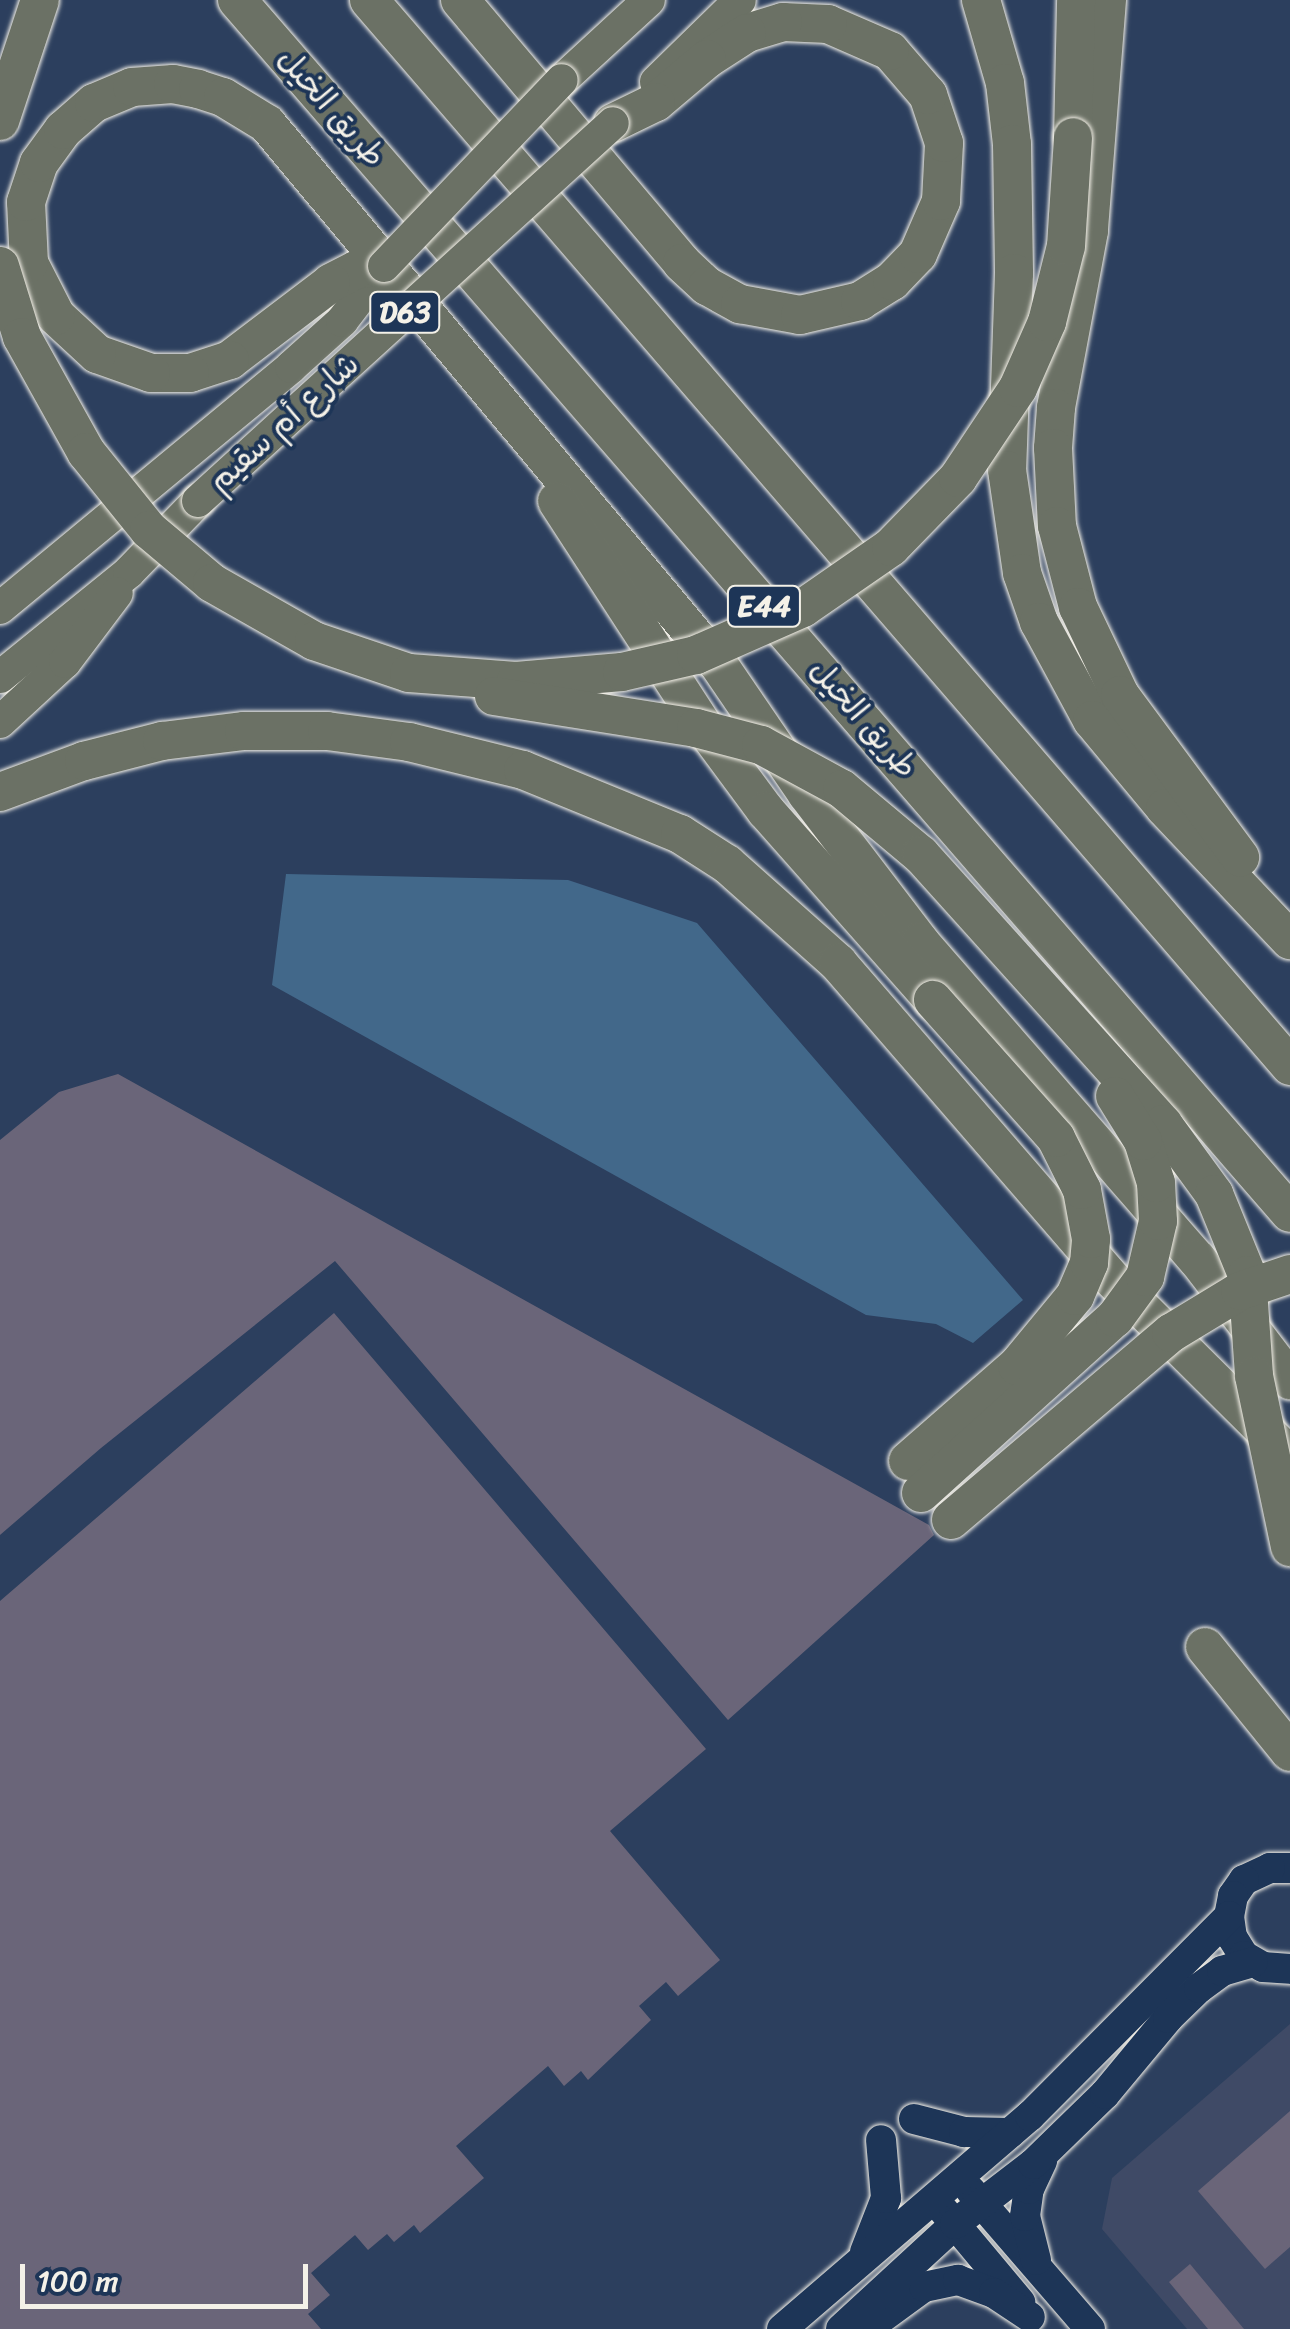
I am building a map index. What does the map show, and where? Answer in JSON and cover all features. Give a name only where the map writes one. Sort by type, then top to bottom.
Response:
[{"type":"highway","points":[[0,121],[40,0]]},
{"type":"highway","name":"طريق الخيل","points":[[238,0],[1290,1213]]},
{"type":"highway","points":[[369,0],[1290,1066]]},
{"type":"highway","points":[[460,0],[682,262],[707,286],[740,304],[800,315],[860,302],[892,281],[918,254],[941,202],[944,143],[928,95],[890,52],[828,24],[784,22],[746,33],[707,59],[656,102],[613,123]]},
{"type":"highway","points":[[981,0],[1005,82],[1013,175],[1007,470],[1015,539],[1039,622],[1092,720],[1165,808],[1281,928]]},
{"type":"highway","points":[[439,678],[516,680],[587,676],[696,655],[803,608],[891,547],[936,504],[978,450],[1018,388],[1040,340],[1063,265],[1076,0]]},
{"type":"highway","points":[[1106,0],[1089,231],[1056,408],[1053,448],[1057,526],[1078,607],[1120,695],[1248,868],[1281,928]]},
{"type":"highway","points":[[384,266],[342,276],[230,360],[190,373],[151,372],[97,354],[56,316],[29,263],[26,202],[50,146],[94,103],[152,84],[198,88],[223,97],[246,109],[285,142],[720,665],[807,794],[920,942],[1198,1258],[1290,1380]]},
{"type":"highway","points":[[0,266],[22,337],[47,389],[102,474],[159,540],[212,582],[279,623],[348,655],[516,701],[718,732],[782,754],[853,796],[904,836],[1170,1132],[1224,1212],[1246,1274],[1254,1376],[1290,1547]]},
{"type":"highway","points":[[464,356],[483,395],[582,538],[703,726],[800,853],[1056,1138],[1082,1190],[1091,1238],[1081,1286],[1032,1347],[914,1477],[1116,1318],[1145,1277],[1156,1240],[1156,1182],[1143,1142],[1032,980]]},
{"type":"highway","points":[[0,792],[84,761],[203,735],[313,730],[409,742],[523,770],[680,834],[727,864],[838,963],[1107,1274],[1290,1456]]},
{"type":"highway","points":[[951,1520],[1172,1333],[1240,1291],[1290,1274]]},
{"type":"highway","points":[[1205,1647],[1290,1752]]},
{"type":"main road","name":"شارع أم سقيم","points":[[0,608],[342,321],[384,266],[562,80],[649,0]]},
{"type":"main road","name":"شارع أم سقيم","points":[[0,677],[129,572],[198,501],[613,123],[740,0]]},
{"type":"main road","points":[[0,722],[84,641],[129,572]]},
{"type":"main road","points":[[1290,1868],[1270,1868],[1244,1880],[1233,1896],[1228,1916],[1237,1947],[1253,1962],[1273,1970],[1290,1969]]},
{"type":"main road","points":[[782,2329],[1010,2133],[1228,1916]]},
{"type":"main road","points":[[841,2329],[955,2224],[983,2206],[1048,2148],[1199,1988],[1222,1971],[1253,1962]]},
{"type":"main road","points":[[914,2119],[964,2132],[1010,2133]]},
{"type":"main road","points":[[851,2272],[882,2214],[887,2184],[881,2140]]},
{"type":"main road","points":[[1038,2268],[1026,2230],[1026,2204],[1048,2148]]},
{"type":"main road","points":[[959,2178],[1090,2329]]},
{"type":"main road","points":[[932,2197],[1035,2323]]},
{"type":"main road","points":[[867,2329],[908,2295],[958,2280],[994,2293],[1035,2323]]},
{"type":"shaded area","points":[[286,874],[568,880],[697,923],[1023,1300],[973,1343],[936,1324],[866,1315],[272,985]]},
{"type":"shaded area","points":[[1290,2024],[1290,2329],[1187,2329],[1102,2229],[1112,2178]]},
{"type":"building","points":[[118,1074],[929,1525],[934,1535],[728,1720],[335,1261],[101,1448],[0,1535],[0,1140],[59,1092]]},
{"type":"building","points":[[334,1313],[706,1749],[610,1831],[720,1960],[678,1996],[666,1982],[639,2006],[651,2020],[588,2080],[581,2071],[564,2086],[548,2066],[456,2146],[484,2178],[420,2233],[414,2225],[394,2242],[387,2234],[368,2250],[355,2235],[311,2273],[330,2295],[308,2314],[321,2329],[0,2329],[0,1601]]},
{"type":"building","points":[[1290,2111],[1290,2247],[1265,2269],[1198,2191]]},
{"type":"building","points":[[1190,2264],[1244,2329],[1208,2329],[1169,2282]]}]
